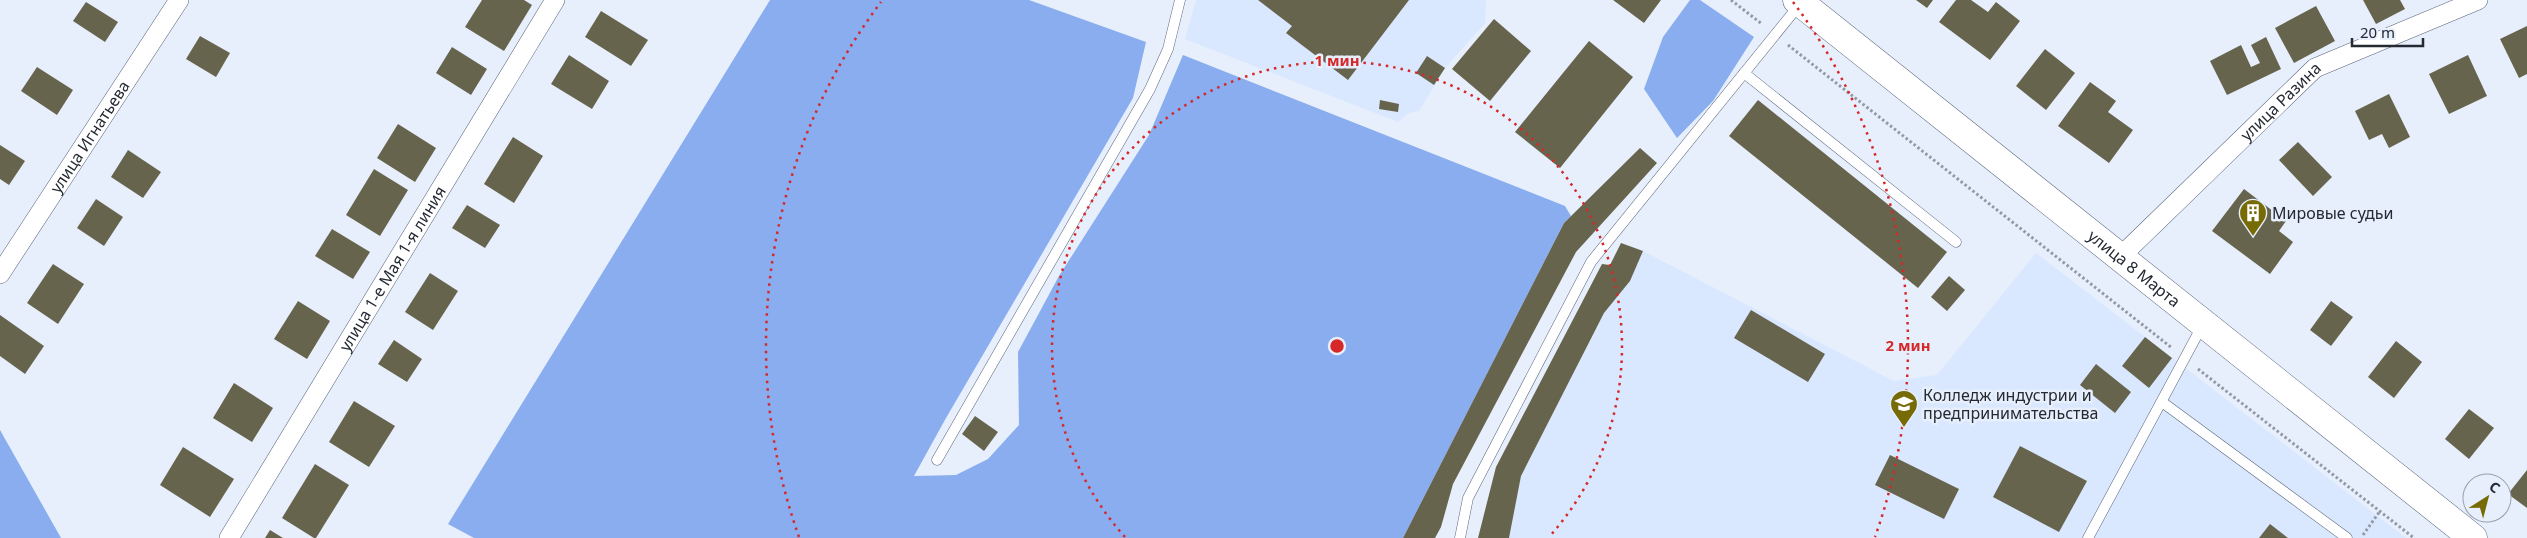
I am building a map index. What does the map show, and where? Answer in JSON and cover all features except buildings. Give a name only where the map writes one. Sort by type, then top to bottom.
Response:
[{"type":"main road","name":"улица 8 Марта","points":[[1799,2],[2472,538]]},
{"type":"street","name":"улица Игнатьева","points":[[0,274],[179,0]]},
{"type":"street","name":"улица 1-е Мая 1-я линия","points":[[229,538],[556,0]]},
{"type":"street","name":"улица Разина","points":[[2119,258],[2315,68],[2444,7],[2478,0]]},
{"type":"lane","points":[[937,460],[1150,89],[1168,49],[1180,0]]},
{"type":"lane","points":[[1460,538],[1468,498],[1591,262],[1775,35],[1799,2]]},
{"type":"lane","points":[[1744,73],[1956,242]]},
{"type":"lane","points":[[2088,538],[2203,325]]},
{"type":"lane","points":[[2162,402],[2347,538]]},
{"type":"path","points":[[1731,0],[2414,538]]},
{"type":"path","points":[[2362,538],[2380,511]]},
{"type":"shaded area","points":[[770,0],[1029,0],[1146,42],[1133,98],[914,476],[956,475],[988,459],[1019,425],[1018,352],[1059,276],[1149,135],[1183,55],[1565,206],[1571,216],[1564,223],[1403,538],[474,538],[448,524]]},
{"type":"shaded area","points":[[1196,0],[1486,0],[1485,23],[1445,68],[1419,111],[1408,113],[1398,122],[1185,39]]},
{"type":"shaded area","points":[[1690,0],[1700,0],[1754,37],[1713,101],[1677,138],[1644,89],[1663,37]]},
{"type":"shaded area","name":"Колледж индустрии и предпринимательства","points":[[1643,251],[1894,381],[1937,375],[2036,253],[2406,538],[1509,538],[1521,476],[1604,313],[1630,281]]},
{"type":"shaded area","points":[[0,430],[61,538],[0,538]]},
{"type":"place","name":"Мировые судьи","points":[[2253,237]]},
{"type":"place","name":"Колледж индустрии и предпринимательства","points":[[1904,428]]}]
